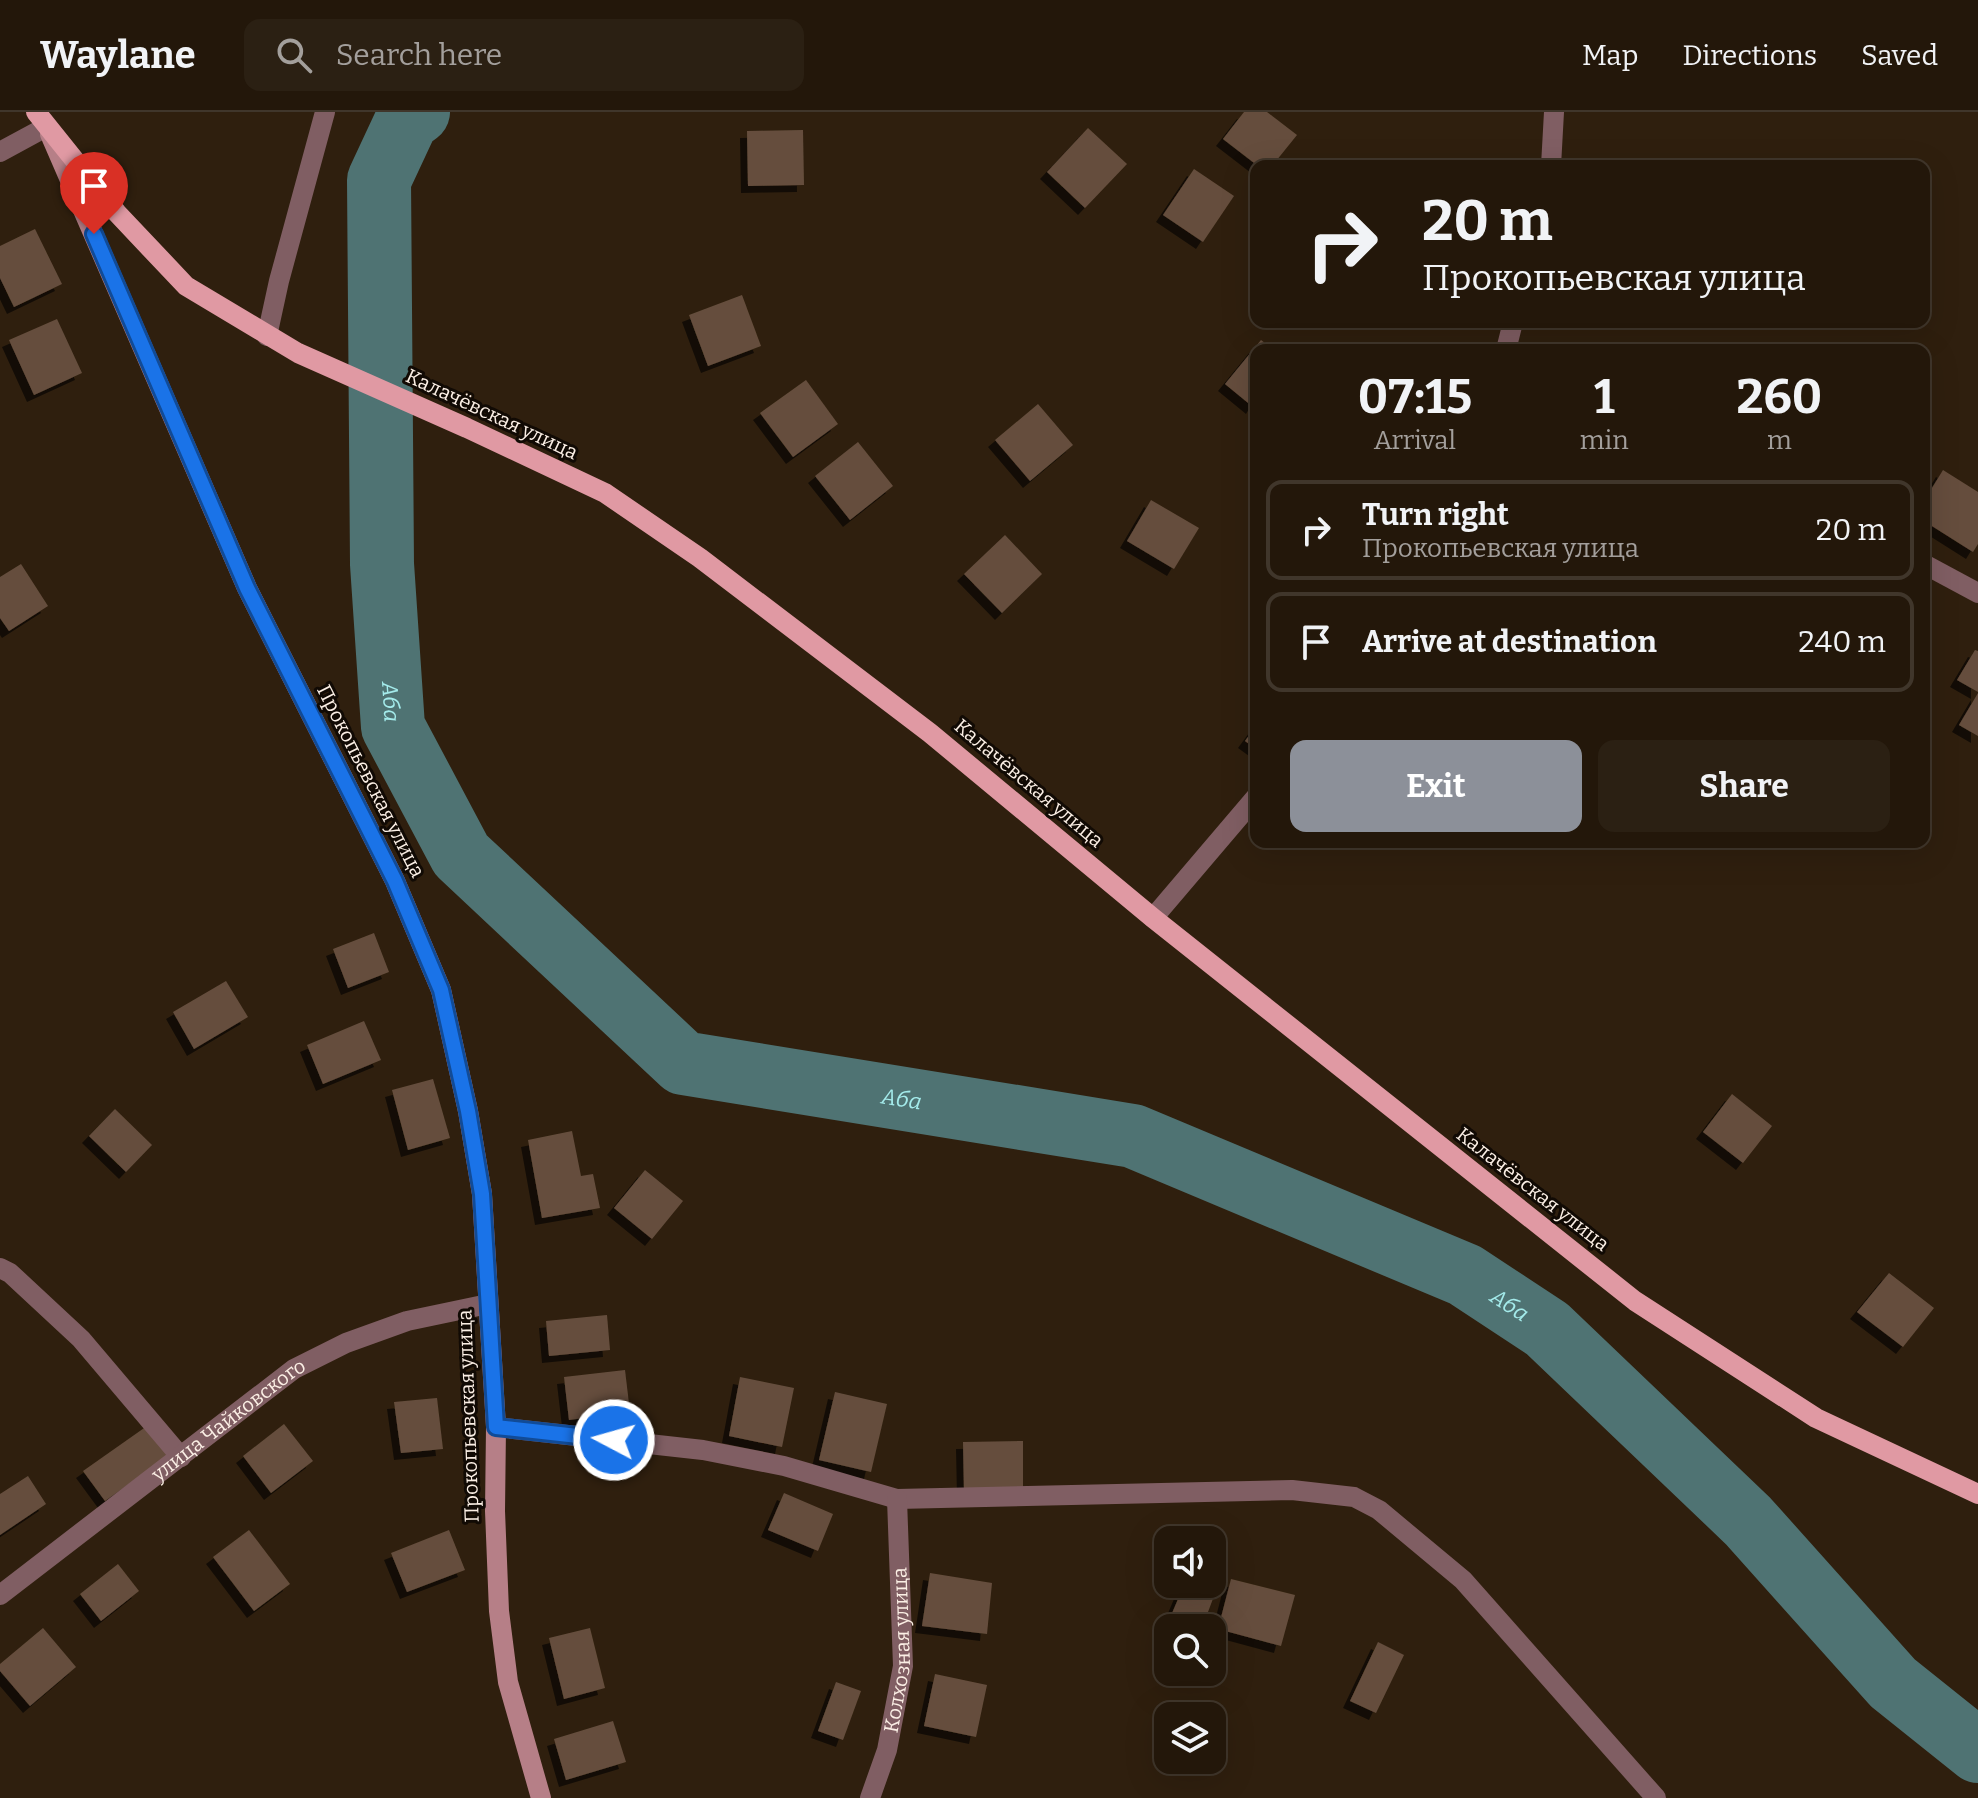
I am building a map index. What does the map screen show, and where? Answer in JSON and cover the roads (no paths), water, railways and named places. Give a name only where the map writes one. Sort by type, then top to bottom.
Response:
[{"type":"main road","name":"Калачёвская улица","points":[[41,119],[117,213],[186,286],[298,353],[605,493],[700,558],[930,733],[1153,918],[1635,1301],[1816,1418],[1978,1494]]},
{"type":"main road","name":"Прокопьевская улица","points":[[41,119],[247,588],[395,881],[441,990],[468,1111],[482,1194],[496,1427],[499,1611],[508,1682],[541,1798]]},
{"type":"street","points":[[267,336],[325,112]]},
{"type":"street","points":[[1551,160],[1554,112]]},
{"type":"street","points":[[0,152],[41,119]]},
{"type":"street","points":[[1930,567],[1978,593]]},
{"type":"street","points":[[1153,918],[1250,804]]},
{"type":"street","points":[[0,1268],[10,1273],[81,1339],[181,1457]]},
{"type":"street","name":"улица Чайковского","points":[[0,1595],[294,1369],[346,1343],[407,1321],[488,1304]]},
{"type":"street","points":[[496,1427],[703,1450],[784,1466],[897,1499],[1292,1490],[1354,1497],[1379,1510],[1463,1580],[1656,1798]]},
{"type":"street","name":"Колхозная улица","points":[[870,1798],[887,1750],[903,1666],[897,1499]]},
{"type":"waterway","name":"Аба","points":[[418,112],[407,120],[379,180],[382,564],[393,727],[461,855],[683,1063],[1133,1136],[1465,1275],[1547,1329],[1748,1521],[1893,1683],[1978,1751]]}]
